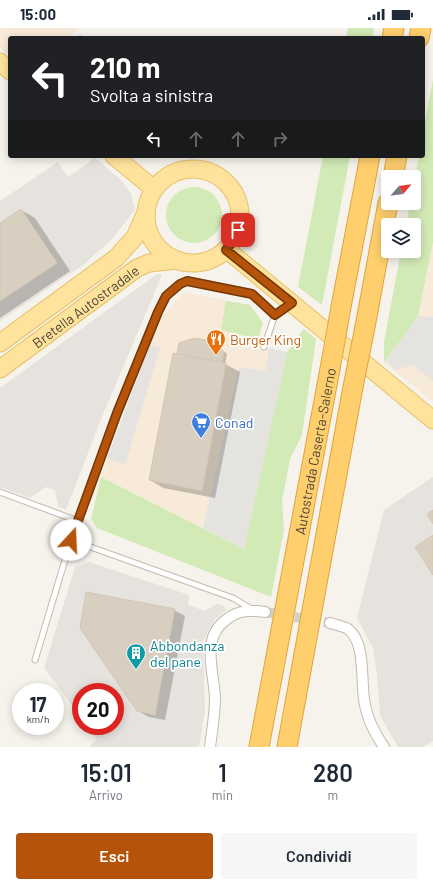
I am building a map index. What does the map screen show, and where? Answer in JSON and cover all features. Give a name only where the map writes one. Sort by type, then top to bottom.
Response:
[{"type":"highway","name":"Autostrada Caserta-Salerno","points":[[259,747],[370,158]]},
{"type":"highway","points":[[394,170],[397,158]]},
{"type":"highway","name":"Autostrada Caserta-Salerno","points":[[287,747],[387,210]]},
{"type":"main road","points":[[0,62],[8,68]]},
{"type":"main road","points":[[116,158],[154,189]]},
{"type":"main road","points":[[192,168],[203,170],[223,180],[231,188],[236,198],[240,214],[238,230],[233,241],[226,250],[208,260],[188,263],[178,260],[160,249],[154,241],[147,222],[146,212],[154,189],[171,174],[192,168]]},
{"type":"main road","name":"Bretella Autostradale","points":[[0,343],[116,258],[135,237],[146,212]]},
{"type":"main road","points":[[226,250],[433,420]]},
{"type":"main road","name":"Bretella Autostradale","points":[[0,369],[137,268],[149,263],[178,260]]},
{"type":"street","points":[[210,747],[215,699],[210,650],[212,635],[218,625],[229,617],[241,612],[253,610],[265,612]]},
{"type":"street","points":[[330,623],[348,630],[358,644],[365,706],[373,730],[384,747]]},
{"type":"lane","points":[[35,660],[71,540],[117,413],[155,319],[166,296],[173,289],[187,281],[252,294],[275,315]]},
{"type":"lane","points":[[264,348],[275,315],[292,303]]},
{"type":"lane","points":[[0,492],[78,521]]},
{"type":"lane","points":[[71,540],[233,598],[253,610]]},
{"type":"shaded area","points":[[0,28],[80,28],[68,36],[8,36],[8,52],[6,53],[0,48]]},
{"type":"shaded area","points":[[95,158],[121,180],[131,194],[135,210],[111,240],[83,265],[0,321],[0,201],[58,162],[68,177]]},
{"type":"shaded area","points":[[433,242],[433,401],[384,363],[418,316]]},
{"type":"shaded area","points":[[157,274],[162,275],[101,419],[66,510],[58,506],[55,490],[46,487],[30,498],[0,487],[0,388]]},
{"type":"shaded area","points":[[184,292],[250,305],[263,323],[256,346],[287,352],[244,549],[101,477],[150,345],[163,315]]},
{"type":"shaded area","points":[[418,316],[433,317],[433,381],[413,365],[396,370],[386,361]]},
{"type":"shaded area","points":[[150,345],[160,347],[125,465],[107,458]]},
{"type":"shaded area","points":[[269,348],[287,352],[244,549],[203,528],[239,367],[265,371]]},
{"type":"shaded area","points":[[433,477],[433,741],[423,747],[398,747],[380,715],[377,674],[373,648],[357,618],[384,510]]},
{"type":"shaded area","points":[[89,562],[189,595],[188,605],[205,611],[217,604],[224,606],[226,610],[215,619],[203,641],[205,710],[199,747],[89,747],[97,739],[94,735],[124,735],[124,683],[72,683],[72,705],[64,694],[64,683],[55,683],[44,668],[75,567]]},
{"type":"green space","points":[[348,28],[374,28],[372,36],[346,36]]},
{"type":"green space","points":[[433,79],[433,242],[418,316],[384,363],[384,342],[400,258],[421,258],[421,218],[407,218],[409,210],[421,210],[421,170],[416,170],[419,158],[425,158],[425,122]]},
{"type":"green space","points":[[323,158],[350,158],[322,305],[298,287]]},
{"type":"green space","points":[[194,187],[205,189],[214,195],[220,204],[222,215],[220,226],[214,235],[205,241],[194,243],[183,241],[174,235],[168,226],[166,215],[168,204],[174,195],[183,189]]},
{"type":"green space","points":[[226,301],[250,305],[263,323],[258,339],[221,330]]},
{"type":"green space","points":[[304,329],[316,339],[302,435],[290,459],[282,501],[284,530],[271,597],[97,528],[91,519],[101,477],[244,549],[287,352]]},
{"type":"building","points":[[21,209],[57,263],[0,301],[0,223]]},
{"type":"building","points":[[194,338],[212,341],[224,352],[222,362],[177,354],[179,343]]},
{"type":"building","points":[[173,353],[226,363],[202,491],[149,480]]},
{"type":"building","points":[[433,510],[433,524],[427,514]]},
{"type":"building","points":[[433,535],[433,575],[415,547]]},
{"type":"building","name":"Abbondanza del pane","points":[[86,592],[175,609],[155,715],[137,711],[124,692],[124,683],[118,683],[80,628]]},
{"type":"tunnel","points":[[265,612],[330,623]]},
{"type":"place","name":"Burger King","points":[[216,356]]},
{"type":"place","name":"Conad","points":[[201,439]]},
{"type":"place","name":"Abbondanza del pane","points":[[136,670]]},
{"type":"route","points":[[71,540],[117,413],[152,326],[166,296],[173,289],[187,281],[252,294],[259,298],[275,315],[292,303],[226,250],[233,241],[238,230]]}]
